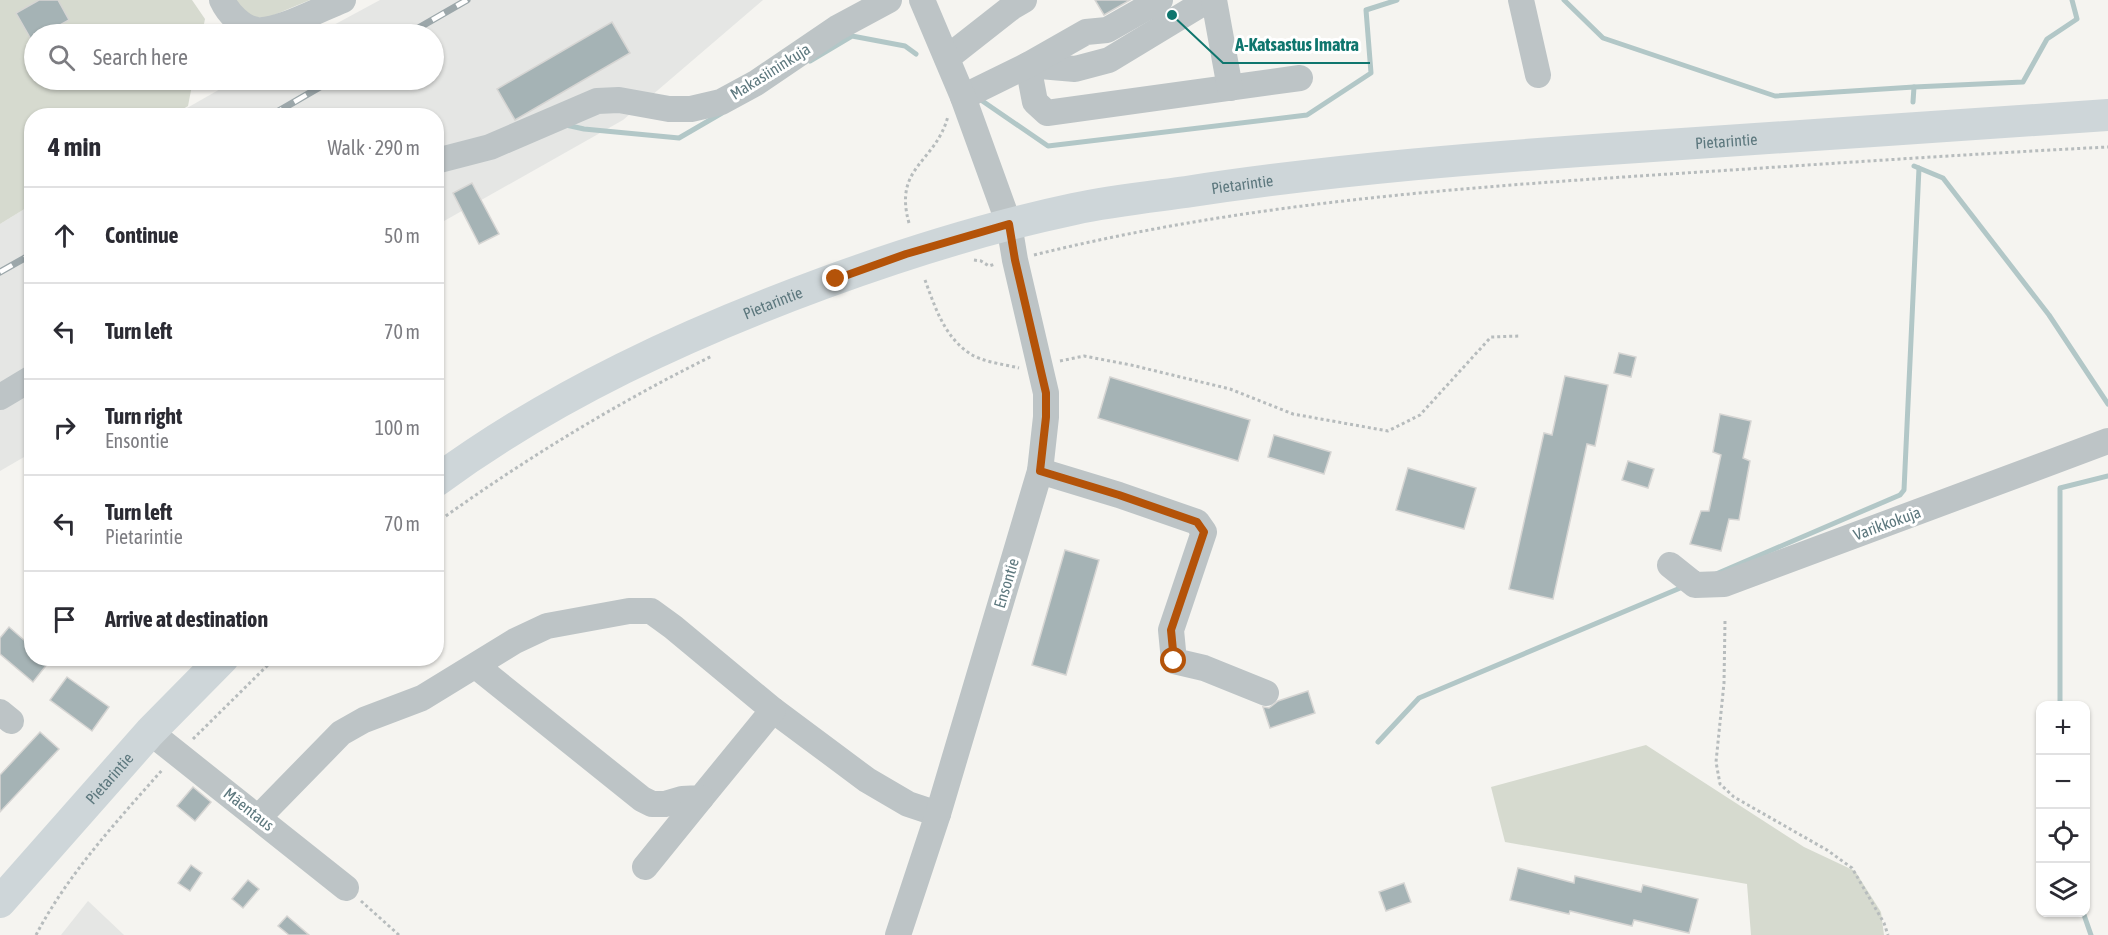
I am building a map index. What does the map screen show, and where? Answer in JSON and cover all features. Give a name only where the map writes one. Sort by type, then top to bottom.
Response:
[{"type":"main road","name":"Pietarintie","points":[[444,476],[551,407],[707,328],[906,254],[1009,224],[1079,208],[1286,177],[1539,153],[2108,115]]},
{"type":"main road","name":"Pietarintie","points":[[0,902],[150,732],[216,666]]},
{"type":"street","points":[[222,0],[225,7],[242,24]]},
{"type":"street","points":[[285,24],[343,0]]},
{"type":"street","name":"Makasiininkuja","points":[[444,159],[490,147],[597,101],[619,100],[680,109],[691,109],[721,102],[756,83],[837,28],[890,0]]},
{"type":"street","points":[[922,0],[947,58],[956,104],[1009,224]]},
{"type":"street","points":[[947,58],[1024,0]]},
{"type":"street","points":[[956,104],[1086,32],[1107,30],[1160,0]]},
{"type":"street","points":[[1028,65],[1075,69],[1109,60],[1208,0]]},
{"type":"street","points":[[1214,0],[1230,88]]},
{"type":"street","points":[[1521,0],[1538,75]]},
{"type":"street","points":[[1028,65],[1035,102],[1047,113],[1300,78]]},
{"type":"street","name":"Ensontie","points":[[898,935],[938,814],[1040,471],[1046,417],[1046,393],[1032,367],[1005,266],[1009,224]]},
{"type":"street","points":[[0,397],[24,383]]},
{"type":"street","name":"Varikkokuja","points":[[1670,565],[1695,585],[1724,584],[2108,441]]},
{"type":"street","points":[[1040,471],[1197,522],[1204,532],[1171,630],[1174,661],[1204,668],[1266,693]]},
{"type":"street","points":[[259,818],[341,733],[364,720],[422,698],[515,641],[547,626],[629,610],[651,611],[674,627],[773,710],[867,780],[908,804],[938,814]]},
{"type":"street","points":[[476,666],[642,800],[658,804],[701,798]]},
{"type":"street","points":[[645,867],[773,710]]},
{"type":"street","name":"Mäentaus","points":[[150,732],[346,888]]},
{"type":"path","points":[[909,223],[904,206],[909,178],[939,140],[956,104]]},
{"type":"path","points":[[970,260],[981,261],[989,266],[1005,266],[1111,236],[1394,194],[1546,182],[2108,147]]},
{"type":"path","points":[[989,266],[1005,266]]},
{"type":"path","points":[[925,280],[940,319],[953,339],[970,354],[1032,367],[1084,357],[1131,365],[1230,389],[1293,414],[1388,431],[1420,415],[1491,337],[1520,336]]},
{"type":"path","points":[[444,517],[502,475],[589,422],[718,352]]},
{"type":"path","points":[[1725,621],[1724,683],[1716,762],[1720,784],[1734,797],[1827,850],[1852,868],[1884,923],[1888,935]]},
{"type":"path","points":[[36,935],[50,908],[125,812],[177,753],[267,666]]},
{"type":"path","points":[[346,888],[399,935]]},
{"type":"shaded area","points":[[0,0],[192,0],[205,19],[204,24],[24,24],[24,90],[191,90],[188,106],[185,108],[24,108],[24,209],[0,224]]},
{"type":"shaded area","points":[[235,0],[310,0],[269,17],[254,18]]},
{"type":"shaded area","points":[[380,0],[763,0],[623,120],[444,221],[444,108],[187,108],[218,90],[444,90],[444,24],[336,24]]},
{"type":"shaded area","points":[[24,209],[24,457],[0,471],[0,224]]},
{"type":"shaded area","points":[[1646,745],[1804,847],[1855,871],[1881,912],[1884,935],[1751,935],[1747,884],[1505,842],[1491,787]]},
{"type":"shaded area","points":[[88,901],[124,935],[61,935]]},
{"type":"building","points":[[39,0],[58,0],[69,20],[62,24],[24,24],[24,27],[16,13]]},
{"type":"building","points":[[1095,0],[1130,0],[1104,15]]},
{"type":"building","points":[[612,22],[630,53],[515,120],[497,89]]},
{"type":"building","points":[[472,183],[499,234],[479,244],[453,193]]},
{"type":"building","points":[[1619,353],[1636,357],[1631,377],[1614,373]]},
{"type":"building","points":[[1565,376],[1608,385],[1595,446],[1587,444],[1553,599],[1509,589],[1544,433],[1552,435]]},
{"type":"building","points":[[1110,377],[1250,420],[1238,461],[1098,418]]},
{"type":"building","points":[[1720,414],[1751,421],[1743,458],[1750,461],[1739,520],[1729,519],[1721,551],[1690,544],[1701,511],[1709,511],[1721,455],[1713,452]]},
{"type":"building","points":[[1274,435],[1331,452],[1324,474],[1268,457]]},
{"type":"building","points":[[1628,461],[1654,469],[1648,488],[1622,480]]},
{"type":"building","points":[[1408,468],[1476,488],[1464,529],[1396,510]]},
{"type":"building","points":[[1065,550],[1099,560],[1066,675],[1032,665]]},
{"type":"building","points":[[9,627],[24,640],[24,666],[46,666],[33,682],[0,654],[0,638]]},
{"type":"building","points":[[67,677],[109,707],[92,731],[50,700]]},
{"type":"building","points":[[1308,691],[1315,713],[1270,728],[1263,707],[1269,708],[1278,701]]},
{"type":"building","points":[[40,732],[59,749],[0,812],[0,775]]},
{"type":"building","points":[[193,787],[211,802],[195,821],[177,806]]},
{"type":"building","points":[[191,865],[202,873],[190,891],[178,883]]},
{"type":"building","points":[[1518,868],[1574,883],[1575,876],[1641,892],[1643,885],[1698,899],[1689,933],[1634,920],[1632,926],[1510,900]]},
{"type":"building","points":[[248,880],[259,889],[243,908],[232,899]]},
{"type":"building","points":[[1404,883],[1411,902],[1386,911],[1379,892]]},
{"type":"building","points":[[287,916],[309,935],[289,935],[278,926]]},
{"type":"waterway","points":[[978,98],[1048,146],[1307,115],[1371,73],[1366,10],[1397,0]]},
{"type":"waterway","points":[[1564,0],[1603,38],[1775,96],[2023,82],[2047,39],[2077,19],[2072,0]]},
{"type":"waterway","points":[[810,61],[852,36],[905,46],[916,54]]},
{"type":"waterway","points":[[1913,102],[1914,87]]},
{"type":"waterway","points":[[566,125],[584,129],[679,138],[722,113]]},
{"type":"waterway","points":[[1914,166],[1943,178],[2049,315],[2108,404]]},
{"type":"waterway","points":[[1716,574],[1900,495],[1904,490],[1919,168]]},
{"type":"waterway","points":[[2060,701],[2060,488],[2108,476]]},
{"type":"waterway","points":[[1378,742],[1419,698],[1685,586]]},
{"type":"waterway","points":[[2085,917],[2091,935]]},
{"type":"railway","points":[[425,24],[467,0]]},
{"type":"railway","points":[[284,108],[315,90]]},
{"type":"railway","points":[[0,272],[24,258]]},
{"type":"place","name":"A-Katsastus Imatra","points":[[1172,15]]},
{"type":"route","points":[[836,279],[906,254],[1009,224],[1015,260],[1046,393],[1046,417],[1040,471],[1197,522],[1204,532],[1171,630],[1174,661]]}]
